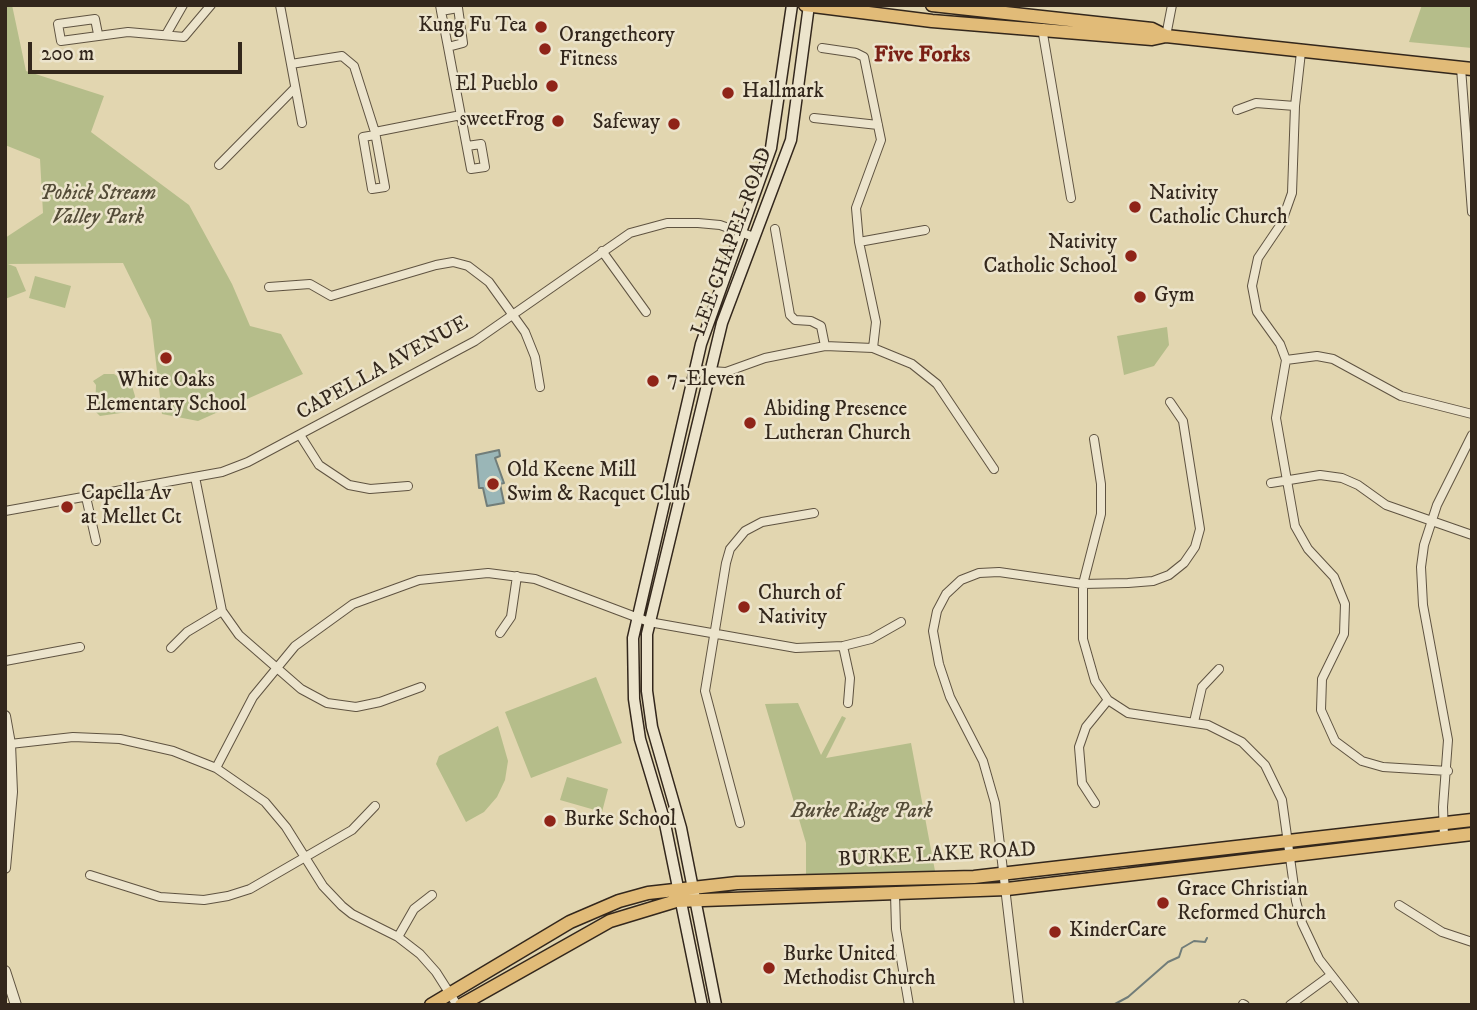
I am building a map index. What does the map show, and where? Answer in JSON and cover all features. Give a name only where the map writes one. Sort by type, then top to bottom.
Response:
[{"type":"main road","name":"LEE CHAPEL ROAD","points":[[687,894],[636,719],[632,660],[635,618],[673,473],[694,370],[776,127],[792,5]]},
{"type":"main road","points":[[932,5],[1153,39],[1166,36],[1466,69]]},
{"type":"main road","name":"LEE CHAPEL ROAD","points":[[687,894],[681,828],[649,711],[646,656],[649,622],[682,498],[708,373],[728,304],[791,140],[808,6]]},
{"type":"main road","points":[[808,6],[932,21],[1042,23]]},
{"type":"main road","name":"BURKE LAKE ROAD","points":[[431,1005],[596,910],[638,895],[1004,873],[1472,820]]},
{"type":"main road","name":"BURKE LAKE ROAD","points":[[459,1005],[610,921],[687,894],[733,897],[895,894],[1007,888],[1472,834]]},
{"type":"main road","points":[[687,894],[702,1005]]},
{"type":"main road","points":[[687,894],[716,1005]]},
{"type":"street","points":[[167,33],[183,5]]},
{"type":"street","points":[[98,34],[96,19],[58,24],[61,41],[98,34],[167,33],[184,37],[211,5]]},
{"type":"street","points":[[280,5],[302,123]]},
{"type":"street","points":[[1166,36],[1172,5]]},
{"type":"street","points":[[449,47],[463,43],[458,8],[441,8],[467,146]]},
{"type":"street","points":[[1042,23],[1071,198]]},
{"type":"street","points":[[822,48],[856,52],[864,57],[881,140],[856,208],[859,242],[876,322],[873,348]]},
{"type":"street","points":[[1301,52],[1295,106],[1292,193],[1281,224],[1258,258],[1252,286],[1257,312],[1280,344],[1286,360],[1276,418],[1298,533],[1334,576],[1345,604],[1344,635],[1326,669],[1320,688],[1321,710],[1328,731],[1345,751],[1368,764],[1448,771]]},
{"type":"street","points":[[291,64],[342,56],[354,66],[375,133],[385,187],[372,189],[363,137],[375,133],[461,115]]},
{"type":"street","points":[[1466,69],[1472,212]]},
{"type":"street","points":[[219,165],[294,89]]},
{"type":"street","points":[[1237,110],[1256,103],[1295,106]]},
{"type":"street","points":[[814,118],[878,125]]},
{"type":"street","name":"CAPELLA AVENUE","points":[[5,511],[231,469],[475,341],[630,233],[667,223],[698,223],[740,231],[754,237]]},
{"type":"street","points":[[775,229],[790,315],[795,320],[811,321],[821,327],[825,346]]},
{"type":"street","points":[[859,242],[925,230]]},
{"type":"street","points":[[602,251],[646,312]]},
{"type":"street","points":[[269,287],[310,284],[331,296],[453,262],[481,274],[513,315],[532,345],[540,387]]},
{"type":"street","points":[[694,370],[708,373],[726,372],[765,358],[825,346],[873,348],[912,364],[937,384],[994,469]]},
{"type":"street","points":[[1286,360],[1317,356],[1333,359],[1401,396],[1472,414]]},
{"type":"street","points":[[1019,1005],[1007,888],[990,780],[950,697],[939,664],[933,631],[937,611],[946,594],[961,580],[979,573],[999,572],[1083,584],[1153,581],[1169,575],[1195,547],[1200,529],[1183,421],[1170,402]]},
{"type":"street","points":[[300,435],[319,465],[349,485],[370,489],[408,486]]},
{"type":"street","points":[[1444,837],[1448,740],[1422,587],[1423,553],[1431,522],[1472,435]]},
{"type":"street","points":[[1094,439],[1101,484],[1101,514],[1083,584],[1083,639],[1095,681],[1108,700],[1128,713],[1194,722],[1234,736],[1265,765],[1282,800],[1296,901],[1302,923],[1331,975],[1355,1005]]},
{"type":"street","points":[[1270,483],[1320,475],[1342,478],[1386,505],[1472,536]]},
{"type":"street","points":[[195,477],[222,611],[239,635],[312,696],[341,706],[380,702],[421,687]]},
{"type":"street","points":[[86,497],[96,541]]},
{"type":"street","points":[[740,823],[706,702],[706,674],[726,563],[737,539],[762,523],[814,513]]},
{"type":"street","points":[[216,768],[253,697],[276,667],[323,623],[385,590],[452,575],[517,576],[559,586],[649,622],[796,648],[843,646],[871,639],[901,622]]},
{"type":"street","points":[[500,633],[511,617],[517,576]]},
{"type":"street","points":[[171,648],[187,632],[222,611]]},
{"type":"street","points":[[843,646],[850,678],[848,703]]},
{"type":"street","points":[[5,660],[80,647]]},
{"type":"street","points":[[1194,722],[1202,687],[1219,669]]},
{"type":"street","points":[[1095,803],[1082,783],[1079,747],[1086,727],[1108,700]]},
{"type":"street","points":[[5,716],[10,744],[5,868]]},
{"type":"street","points":[[10,744],[73,737],[120,739],[173,751],[216,768],[265,802],[286,827],[323,886],[342,906],[352,914],[398,937],[420,954],[459,1005]]},
{"type":"street","points":[[90,875],[160,897],[204,900],[250,889],[352,830],[375,806]]},
{"type":"street","points":[[895,894],[897,929],[909,1005]]},
{"type":"street","points":[[398,937],[415,909],[432,895]]},
{"type":"street","points":[[1399,905],[1442,932],[1472,942]]},
{"type":"street","points":[[5,971],[16,1005]]},
{"type":"street","points":[[1290,1005],[1331,975]]},
{"type":"green space","name":"Pohick Stream Valley Park","points":[[5,5],[12,5],[26,71],[104,96],[91,132],[189,205],[232,284],[250,326],[281,334],[303,374],[198,421],[162,414],[151,320],[123,263],[8,264],[16,267],[26,291],[5,299],[5,238],[43,213],[40,159],[5,145]]},
{"type":"green space","points":[[1422,5],[1472,5],[1472,48],[1409,42]]},
{"type":"green space","points":[[35,276],[71,286],[65,308],[29,298]]},
{"type":"green space","points":[[1167,327],[1169,345],[1154,366],[1124,375],[1117,336]]},
{"type":"green space","points":[[104,374],[114,374],[132,386],[135,396],[134,411],[100,416],[95,411],[96,385],[93,381]]},
{"type":"green space","points":[[596,677],[622,743],[531,778],[505,712]]},
{"type":"green space","name":"Burke Ridge Park","points":[[798,703],[821,755],[842,716],[846,718],[826,758],[911,743],[935,871],[806,874],[806,843],[765,704]]},
{"type":"green space","points":[[498,726],[508,761],[505,780],[497,797],[484,812],[466,822],[436,764],[439,756]]},
{"type":"green space","points":[[567,777],[608,789],[602,812],[560,800]]},
{"type":"water","points":[[499,450],[500,456],[495,458],[504,483],[500,484],[504,503],[487,506],[483,488],[479,488],[476,455]]},
{"type":"waterway","points":[[1113,1005],[1128,997],[1168,962],[1179,957],[1182,948],[1194,941],[1205,942],[1207,938]]},
{"type":"place","name":"Kung Fu Tea","points":[[541,27]]},
{"type":"place","name":"Orangetheory Fitness","points":[[545,49]]},
{"type":"place","name":"El Pueblo","points":[[552,86]]},
{"type":"place","name":"Hallmark","points":[[728,93]]},
{"type":"place","name":"sweetFrog","points":[[558,121]]},
{"type":"place","name":"Safeway","points":[[674,124]]},
{"type":"place","name":"Nativity Catholic Church","points":[[1135,207]]},
{"type":"place","name":"Nativity Catholic School","points":[[1131,256]]},
{"type":"place","name":"Gym","points":[[1140,297]]},
{"type":"place","name":"White Oaks Elementary School","points":[[166,358]]},
{"type":"place","name":"7-Eleven","points":[[653,381]]},
{"type":"place","name":"Abiding Presence Lutheran Church","points":[[750,423]]},
{"type":"place","name":"Old Keene Mill Swim & Racquet Club","points":[[493,484]]},
{"type":"place","name":"Capella Av at Mellet Ct","points":[[67,507]]},
{"type":"place","name":"Church of Nativity","points":[[744,607]]},
{"type":"place","name":"Burke School","points":[[550,821]]},
{"type":"place","name":"Grace Christian Reformed Church","points":[[1163,903]]},
{"type":"place","name":"KinderCare","points":[[1055,932]]},
{"type":"place","name":"Burke United Methodist Church","points":[[769,968]]},
{"type":"district","name":"Five Forks","points":[[922,56]]}]
